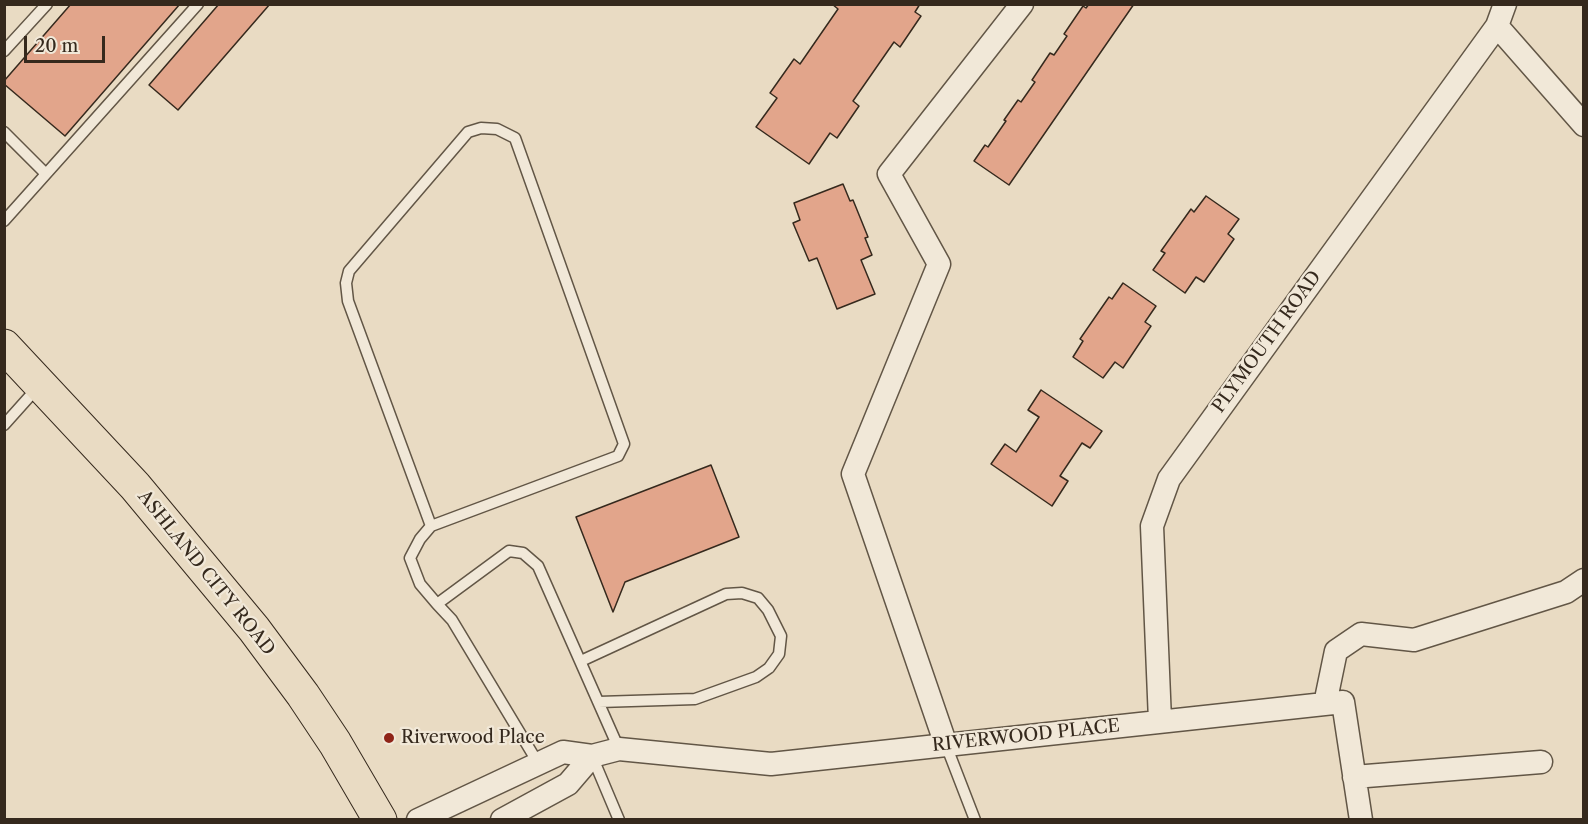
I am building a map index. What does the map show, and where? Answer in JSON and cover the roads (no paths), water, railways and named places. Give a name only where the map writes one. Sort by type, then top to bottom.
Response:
[{"type":"highway","name":"ASHLAND CITY ROAD","points":[[4,346],[135,486],[254,629],[335,743],[380,819]]},
{"type":"street","points":[[945,745],[853,474],[939,264],[889,174],[1022,4]]},
{"type":"street","name":"PLYMOUTH ROAD","points":[[1160,722],[1152,526],[1168,479],[1497,26],[1505,4]]},
{"type":"street","points":[[1497,26],[1584,125]]},
{"type":"street","points":[[1361,819],[1343,702],[1325,704],[1336,651],[1361,634],[1414,640],[1566,592],[1584,580]]},
{"type":"street","name":"RIVERWOOD PLACE","points":[[418,819],[563,752],[592,756],[619,749],[771,764],[1325,704]]},
{"type":"street","points":[[502,819],[568,784],[592,756]]},
{"type":"street","points":[[1354,777],[1541,762]]},
{"type":"lane","points":[[4,51],[47,4]]},
{"type":"lane","points":[[4,220],[198,4]]},
{"type":"lane","points":[[431,526],[348,301],[346,283],[349,271],[468,132],[481,128],[497,129],[516,138],[624,444],[618,456],[431,526],[420,539],[410,558],[420,584],[452,620],[538,763]]},
{"type":"lane","points":[[4,132],[46,174]]},
{"type":"lane","points":[[4,424],[40,385]]},
{"type":"lane","points":[[437,604],[509,551],[523,553],[538,566],[619,749]]},
{"type":"lane","points":[[580,661],[726,594],[742,593],[758,598],[768,610],[781,636],[779,654],[769,668],[756,677],[695,699],[599,702]]},
{"type":"lane","points":[[945,745],[975,819]]},
{"type":"lane","points":[[592,756],[619,819]]},
{"type":"place","name":"Riverwood Place","points":[[389,738]]}]
